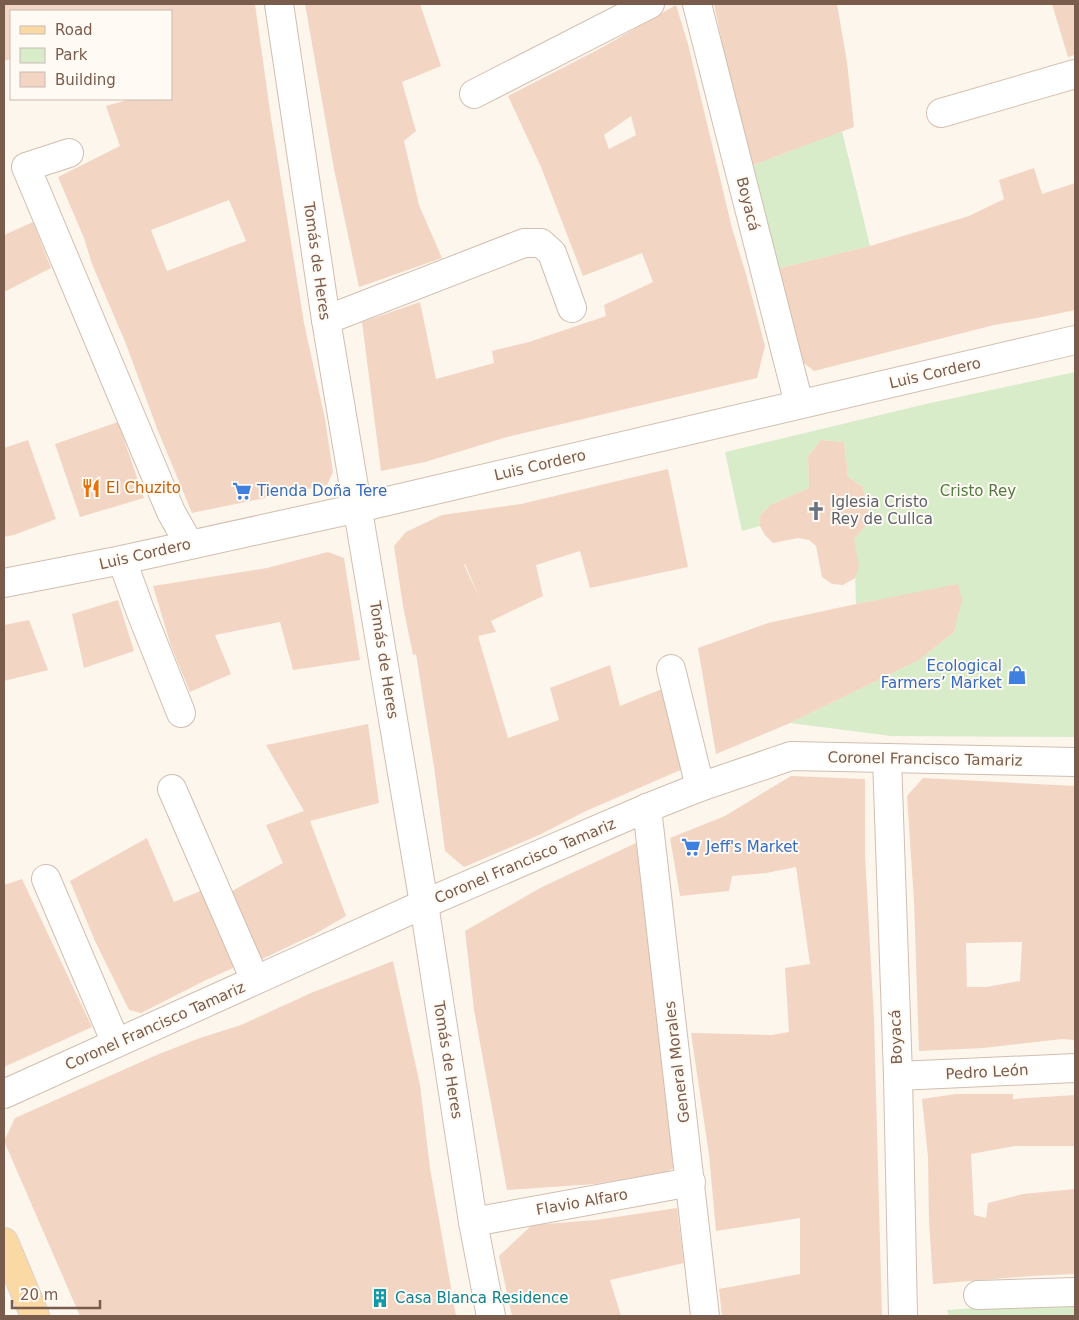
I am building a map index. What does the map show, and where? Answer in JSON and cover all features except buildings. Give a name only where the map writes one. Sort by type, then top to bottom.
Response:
[{"type":"main road","points":[[4,1242],[35,1316]]},
{"type":"street","name":"Tomás de Heres","points":[[279,4],[326,320],[424,904],[473,1222],[491,1316]]},
{"type":"street","points":[[474,94],[650,4]]},
{"type":"street","name":"Boyacá","points":[[697,4],[798,404]]},
{"type":"street","points":[[940,113],[1075,74]]},
{"type":"street","points":[[69,153],[26,167],[170,512],[189,544]]},
{"type":"street","points":[[326,320],[524,243],[541,243],[552,252],[572,308]]},
{"type":"street","name":"Luis Cordero","points":[[4,583],[122,560],[358,508],[1075,340]]},
{"type":"street","points":[[122,560],[180,713]]},
{"type":"street","points":[[671,668],[700,787]]},
{"type":"street","name":"Coronel Francisco Tamariz","points":[[4,1094],[424,904],[647,808],[700,787],[791,756],[1075,762]]},
{"type":"street","name":"Boyacá","points":[[887,758],[898,1076],[903,1316]]},
{"type":"street","points":[[172,789],[255,980]]},
{"type":"street","name":"General Morales","points":[[647,808],[705,1316]]},
{"type":"street","points":[[46,879],[116,1043]]},
{"type":"street","name":"Pedro León","points":[[898,1076],[1075,1068]]},
{"type":"street","name":"Flavio Alfaro","points":[[473,1222],[691,1182]]},
{"type":"street","points":[[978,1295],[1075,1292]]},
{"type":"green space","points":[[842,131],[870,246],[772,270],[751,166]]},
{"type":"green space","name":"Cristo Rey","points":[[1075,372],[1075,737],[891,736],[790,723],[919,660],[954,632],[958,585],[856,604],[854,539],[870,521],[863,487],[848,477],[844,442],[821,440],[808,456],[809,488],[770,505],[760,516],[760,526],[742,531],[725,452],[926,404]]},
{"type":"green space","points":[[1075,1301],[1075,1316],[949,1316],[947,1310]]},
{"type":"place","name":"El Chuzito","points":[[91,488]]},
{"type":"place","name":"Tienda Doña Tere","points":[[242,491]]},
{"type":"place","name":"Iglesia Cristo Rey de Cullca","points":[[816,511]]},
{"type":"place","name":"Ecological Farmers’ Market","points":[[1017,675]]},
{"type":"place","name":"Jeff's Market","points":[[691,847]]},
{"type":"place","name":"Casa Blanca Residence","points":[[380,1298]]}]
